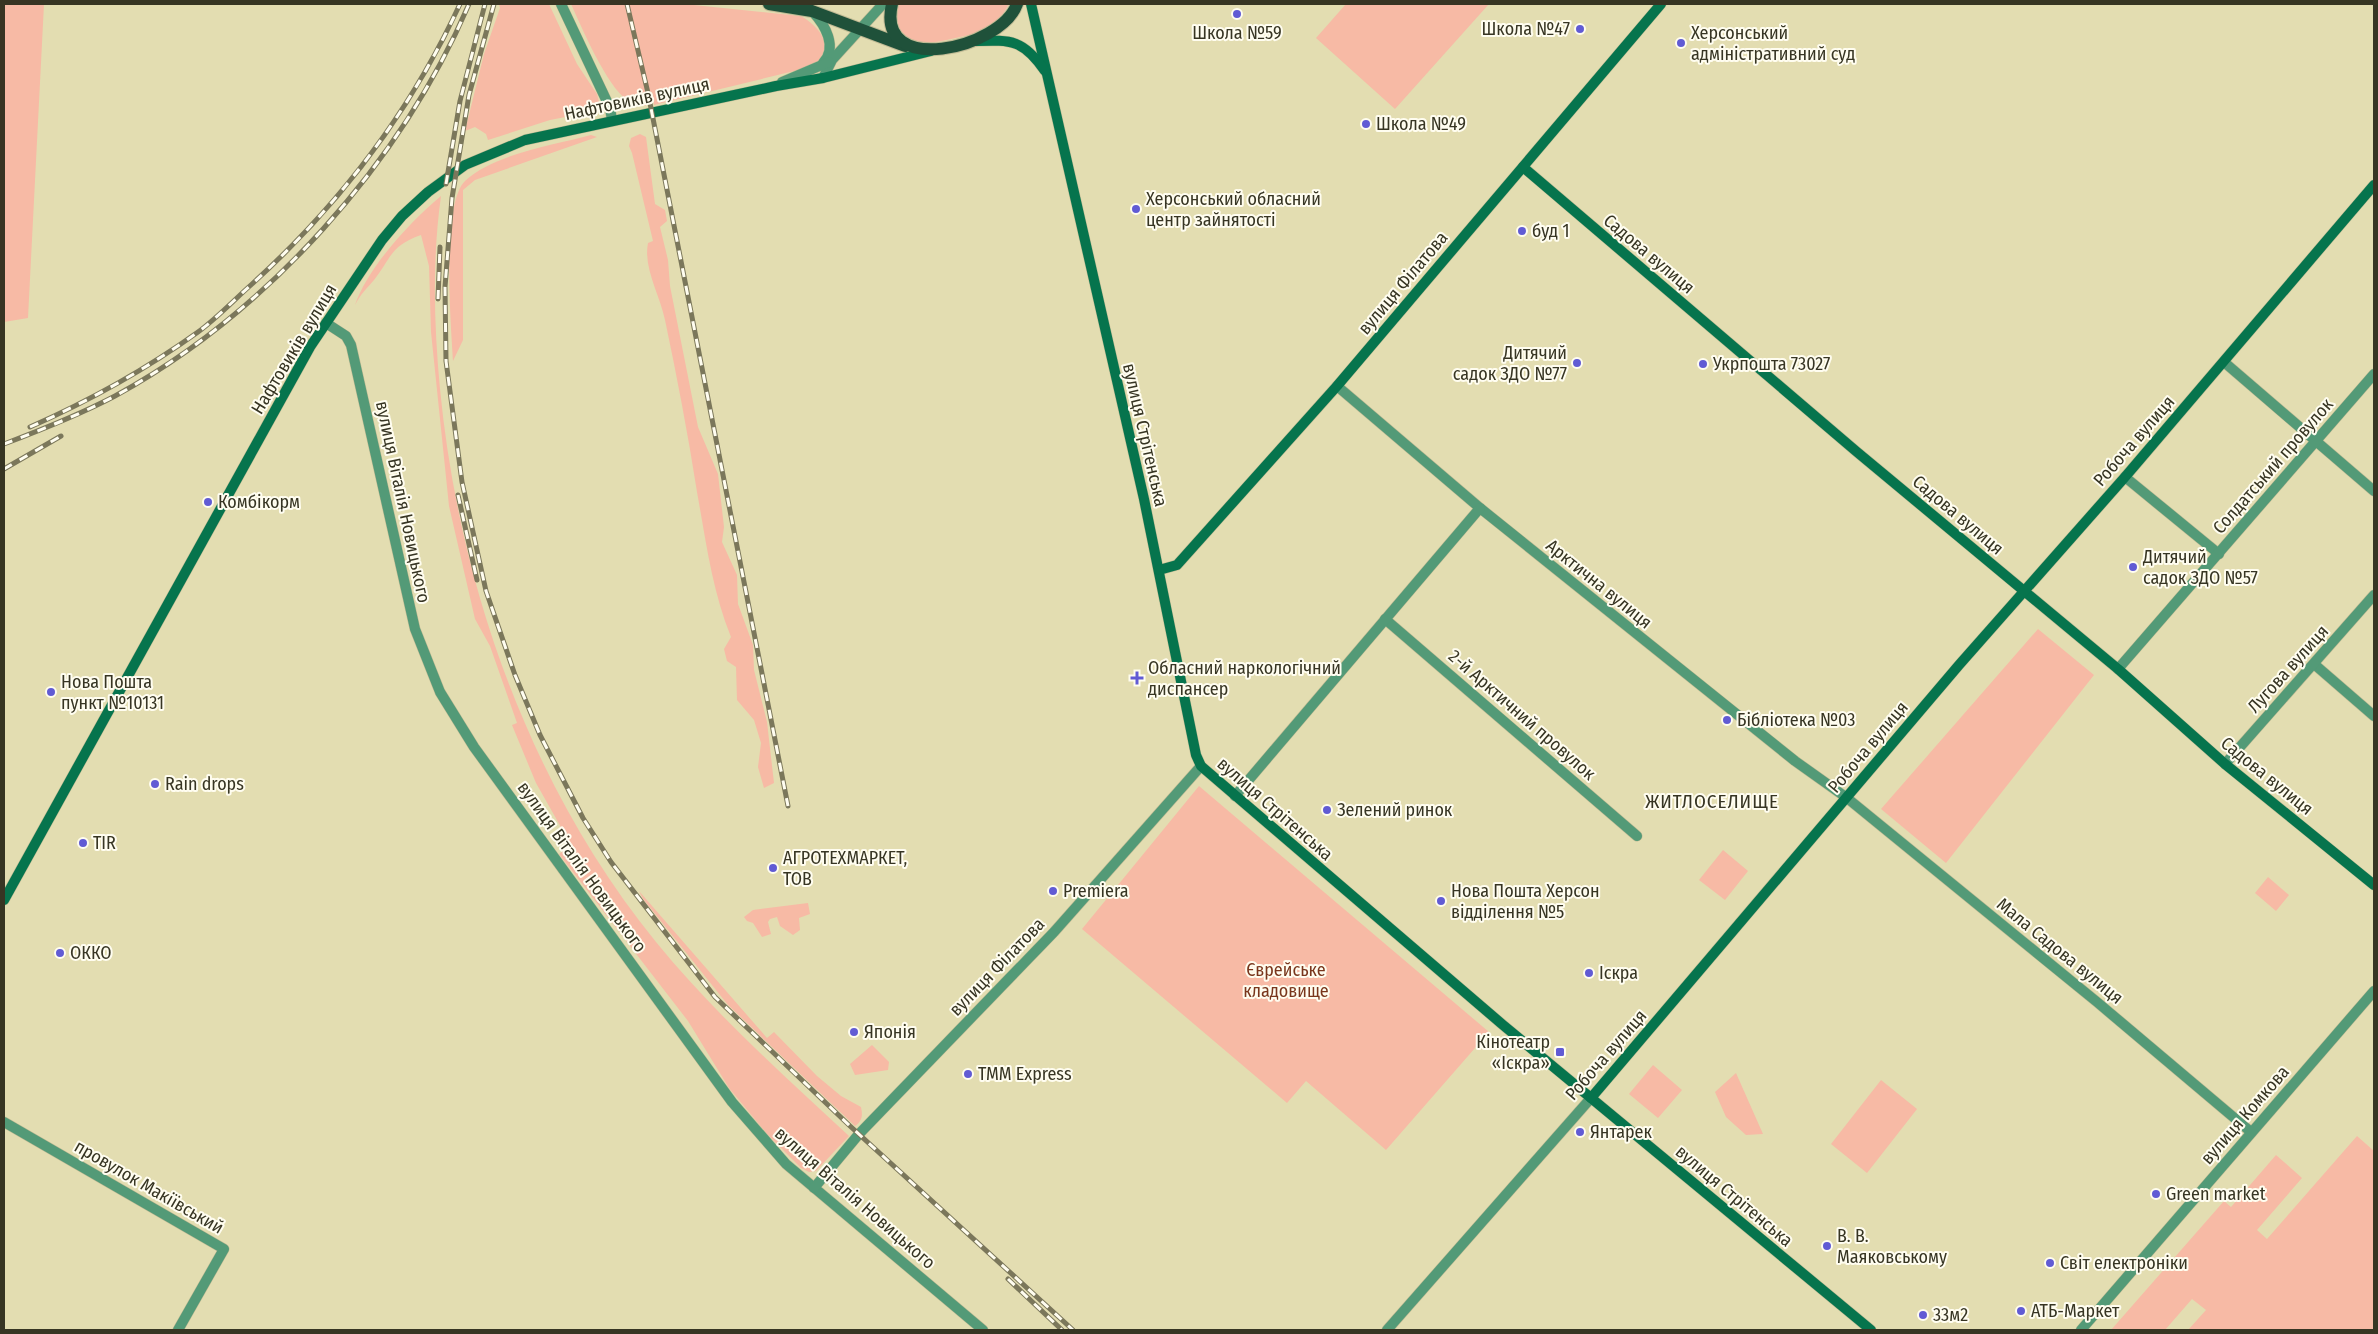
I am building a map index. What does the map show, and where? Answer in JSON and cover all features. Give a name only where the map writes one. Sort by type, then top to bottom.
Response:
[{"type":"main road","points":[[769,4],[812,11],[910,48],[942,48],[972,41],[993,31],[1006,22],[1017,4]]},
{"type":"main road","points":[[892,4],[890,19],[892,27],[896,35],[910,48]]},
{"type":"street","points":[[561,4],[610,108],[612,120]]},
{"type":"street","points":[[776,86],[820,68],[832,60],[883,4]]},
{"type":"street","name":"вулиця Стрітенська","points":[[1031,4],[1049,76],[1159,570],[1195,752],[1201,766],[1591,1098],[1871,1330]]},
{"type":"street","name":"вулиця Філатова","points":[[1159,570],[1177,565],[1337,386],[1661,4]]},
{"type":"street","points":[[812,11],[826,30],[830,46],[827,59],[820,68]]},
{"type":"street","name":"вулиця Стрітенська","points":[[972,41],[1011,42],[1021,45],[1033,55],[1049,76]]},
{"type":"street","name":"Нафтовиків вулиця","points":[[4,900],[306,356],[382,240],[402,216],[440,182],[465,165],[525,140],[612,120],[823,78],[942,48]]},
{"type":"street","points":[[823,78],[832,60]]},
{"type":"street","name":"Садова вулиця","points":[[1523,167],[1857,452],[2118,669],[2225,764],[2374,885]]},
{"type":"street","name":"Робоча вулиця","points":[[1387,1330],[1591,1098],[2024,590],[2125,477],[2374,185]]},
{"type":"street","name":"вулиця Віталія Новицького","points":[[326,323],[346,336],[351,345],[415,629],[440,692],[474,747],[732,1102],[775,1152],[814,1188],[983,1330]]},
{"type":"street","points":[[2224,362],[2374,492]]},
{"type":"street","name":"Солдатський провулок","points":[[2118,669],[2374,374]]},
{"type":"street","name":"Арктична вулиця","points":[[1337,386],[1480,508],[1781,750],[1847,798]]},
{"type":"street","points":[[2125,477],[2218,554]]},
{"type":"street","points":[[1235,796],[1480,508]]},
{"type":"street","name":"Лугова вулиця","points":[[2225,764],[2374,595]]},
{"type":"street","name":"2-й Арктичний провулок","points":[[1385,619],[1637,836]]},
{"type":"street","points":[[2314,664],[2374,716]]},
{"type":"street","name":"вулиця Філатова","points":[[814,1188],[860,1134],[1054,932],[1201,766]]},
{"type":"street","name":"Мала Садова вулиця","points":[[1847,798],[2097,1002],[2251,1132]]},
{"type":"street","name":"вулиця Комкова","points":[[2081,1330],[2374,990]]},
{"type":"street","name":"провулок Макіївський","points":[[4,1122],[224,1249],[178,1330]]},
{"type":"green space","points":[[4,4],[44,4],[28,318],[4,322]]},
{"type":"green space","points":[[499,4],[549,4],[577,64],[597,94],[599,102],[596,111],[550,120],[488,140],[486,134],[475,127],[465,131],[484,54],[500,8]]},
{"type":"green space","points":[[571,4],[684,4],[801,16],[809,21],[820,33],[825,46],[819,60],[811,67],[654,105],[652,92],[644,94],[646,106],[644,106],[627,100],[611,82],[595,55]]},
{"type":"green space","points":[[897,4],[1009,4],[1000,19],[983,32],[923,44],[908,38],[897,27]]},
{"type":"green space","points":[[1346,4],[1489,4],[1395,109],[1316,38]]},
{"type":"green space","points":[[640,134],[646,137],[655,204],[665,210],[667,221],[660,227],[668,260],[670,286],[698,427],[718,474],[724,527],[722,542],[737,575],[738,604],[753,645],[754,670],[767,722],[774,783],[764,788],[758,767],[761,743],[754,720],[737,700],[736,667],[727,661],[724,649],[731,637],[714,583],[663,311],[648,262],[648,243],[653,241],[629,146],[631,138]]},
{"type":"green space","points":[[591,135],[597,137],[475,180],[463,190],[463,340],[453,361],[449,266],[450,239],[458,194],[465,181],[491,164],[508,157]]},
{"type":"green space","points":[[441,196],[436,245],[435,317],[440,389],[450,463],[464,537],[483,610],[508,681],[537,751],[572,818],[611,882],[656,942],[701,994],[849,1136],[816,1171],[809,1172],[801,1168],[768,1135],[729,1088],[688,1021],[559,854],[571,845],[536,783],[512,725],[517,723],[490,646],[475,619],[449,506],[431,332],[429,266],[421,235],[403,243],[397,248],[355,305],[361,290],[391,246]]},
{"type":"green space","points":[[2038,629],[2094,675],[1946,863],[1881,809]]},
{"type":"green space","name":"Єврейське кладовище","points":[[1199,786],[1489,1032],[1386,1150],[1306,1081],[1287,1103],[1082,929]]},
{"type":"green space","points":[[1723,850],[1748,871],[1725,900],[1699,880]]},
{"type":"green space","points":[[2268,877],[2289,895],[2276,911],[2255,893]]},
{"type":"green space","points":[[639,891],[767,1038],[774,1032],[817,1076],[841,1096],[861,1107],[861,1118],[855,1126],[728,1005],[643,899]]},
{"type":"green space","points":[[808,903],[810,914],[799,918],[800,930],[793,935],[780,926],[777,917],[770,919],[768,922],[771,934],[762,937],[753,923],[747,921],[744,917],[753,910]]},
{"type":"green space","points":[[872,1045],[889,1062],[888,1070],[855,1075],[850,1064]]},
{"type":"green space","points":[[1653,1065],[1682,1090],[1658,1118],[1629,1094]]},
{"type":"green space","points":[[1736,1073],[1763,1134],[1746,1135],[1726,1117],[1715,1092]]},
{"type":"green space","points":[[1881,1080],[1917,1109],[1867,1173],[1831,1144]]},
{"type":"green space","points":[[2357,1136],[2374,1151],[2374,1330],[2188,1330],[2206,1310],[2192,1299],[2165,1330],[2111,1330],[2224,1201],[2231,1207],[2276,1155],[2302,1178],[2257,1230],[2267,1239]]},
{"type":"railway","points":[[30,427],[74,407],[178,346],[212,321],[284,254],[343,189],[396,119],[441,44],[460,4]]},
{"type":"railway","points":[[4,444],[60,422],[101,403],[171,362],[225,322],[276,277],[324,228],[367,176],[406,121],[440,63],[469,4]]},
{"type":"railway","points":[[446,184],[460,101],[485,4]]},
{"type":"railway","points":[[494,4],[469,95],[452,198],[445,287],[446,361],[462,482],[486,591],[515,675],[540,735],[583,818],[611,862],[715,997],[850,1126],[1073,1330]]},
{"type":"railway","points":[[627,4],[648,93],[788,806]]},
{"type":"railway","points":[[438,299],[440,247]]},
{"type":"railway","points":[[4,469],[61,436]]},
{"type":"railway","points":[[458,495],[477,580]]},
{"type":"railway","points":[[1008,1279],[1062,1330]]},
{"type":"place","name":"Школа №59","points":[[1237,14]]},
{"type":"place","name":"Школа №47","points":[[1580,29]]},
{"type":"place","name":"Херсонський адміністративний суд","points":[[1681,43]]},
{"type":"place","name":"Школа №49","points":[[1366,124]]},
{"type":"place","name":"Херсонський обласний центр зайнятості","points":[[1136,209]]},
{"type":"place","name":"буд 1","points":[[1522,231]]},
{"type":"place","name":"Дитячий садок ЗДО №77","points":[[1577,363]]},
{"type":"place","name":"Укрпошта 73027","points":[[1703,364]]},
{"type":"place","name":"Комбікорм","points":[[208,502]]},
{"type":"place","name":"Дитячий садок ЗДО №57","points":[[2133,567]]},
{"type":"place","name":"Обласний наркологічний диспансер","points":[[1137,678]]},
{"type":"place","name":"Нова Пошта пункт №10131","points":[[51,692]]},
{"type":"place","name":"Бібліотека №03","points":[[1727,720]]},
{"type":"place","name":"Rain drops","points":[[155,784]]},
{"type":"place","name":"Зелений ринок","points":[[1327,810]]},
{"type":"place","name":"TIR","points":[[83,843]]},
{"type":"place","name":"АГРОТЕХМАРКЕТ, ТОВ","points":[[773,868]]},
{"type":"place","name":"Premiera","points":[[1053,891]]},
{"type":"place","name":"Нова Пошта Херсон відділення №5","points":[[1441,901]]},
{"type":"place","name":"ОККО","points":[[60,953]]},
{"type":"place","name":"Іскра","points":[[1589,973]]},
{"type":"place","name":"Японія","points":[[854,1032]]},
{"type":"place","name":"Кінотеатр «Іскра»","points":[[1560,1052]]},
{"type":"place","name":"TMM Express","points":[[968,1074]]},
{"type":"place","name":"Янтарек","points":[[1580,1132]]},
{"type":"place","name":"Green market","points":[[2156,1194]]},
{"type":"place","name":"В. В. Маяковському","points":[[1827,1246]]},
{"type":"place","name":"Світ електроніки","points":[[2050,1263]]},
{"type":"place","name":"АТБ-Маркет","points":[[2021,1311]]},
{"type":"place","name":"33м2","points":[[1923,1315]]},
{"type":"district","name":"ЖИТЛОСЕЛИЩЕ","points":[[1712,801]]}]
